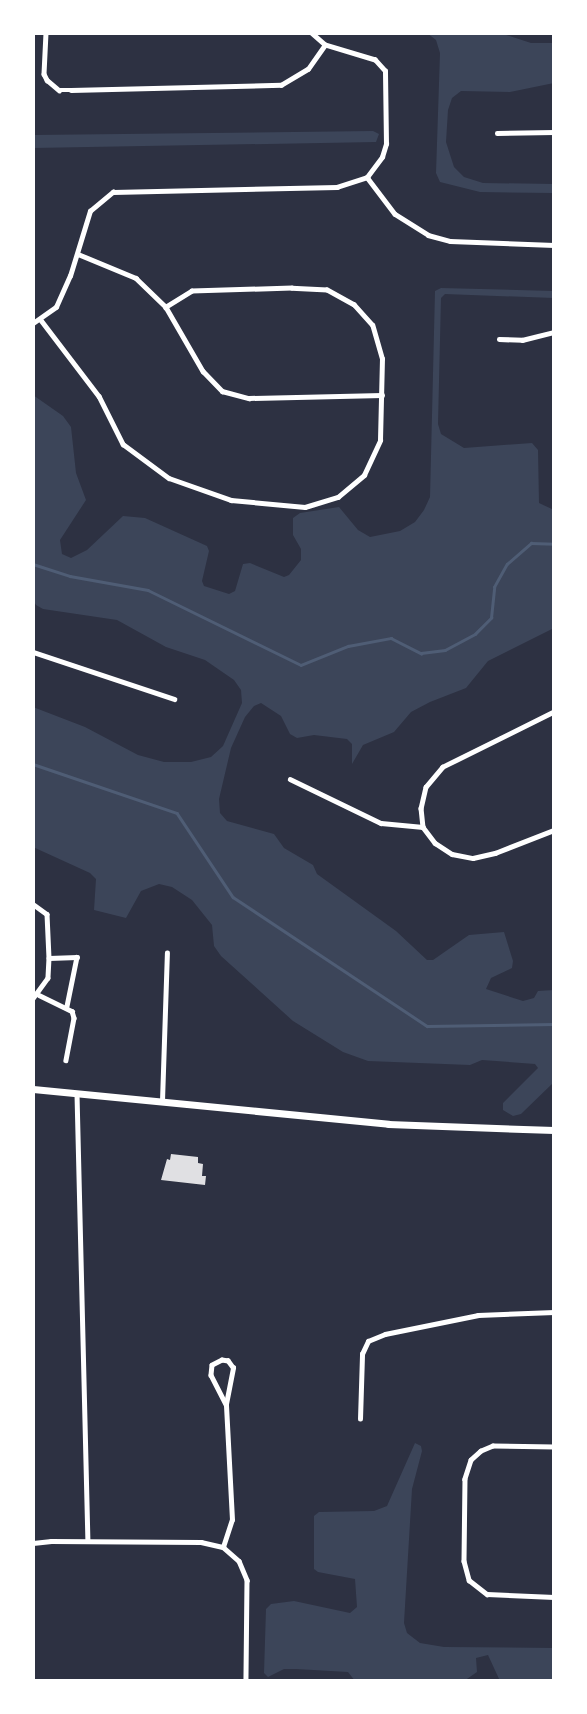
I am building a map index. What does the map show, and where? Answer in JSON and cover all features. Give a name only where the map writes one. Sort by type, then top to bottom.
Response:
[{"type":"main road","points":[[33,1089],[388,1124],[554,1130]]},
{"type":"street","points":[[46,33],[44,74],[47,80],[60,90],[281,85],[308,69],[325,45]]},
{"type":"street","points":[[33,323],[41,320],[60,301],[78,254],[90,211],[113,192],[337,187],[353,184],[367,177],[382,158],[386,144],[385,71],[375,60],[325,45],[311,33]]},
{"type":"street","points":[[497,133],[554,132]]},
{"type":"street","points":[[367,177],[395,214],[428,235],[450,241],[554,245]]},
{"type":"street","points":[[78,254],[136,278],[166,307],[203,371],[222,391],[248,398],[382,395]]},
{"type":"street","points":[[41,320],[99,396],[117,435],[130,452],[169,478],[231,500],[305,507],[344,493],[364,475],[376,453],[382,428],[382,359],[372,325],[354,305],[327,290],[207,290],[192,291],[166,307]]},
{"type":"street","points":[[499,339],[522,340],[554,332]]},
{"type":"street","points":[[33,652],[174,699]]},
{"type":"street","points":[[554,712],[473,750],[436,772],[426,787],[421,804],[423,827],[435,843],[452,854],[473,858],[554,830]]},
{"type":"street","points":[[290,779],[381,823],[423,827]]},
{"type":"street","points":[[33,904],[47,914],[49,958],[48,978],[39,995],[33,999]]},
{"type":"street","points":[[162,1102],[167,953]]},
{"type":"street","points":[[49,958],[77,957],[67,1006],[74,1018],[66,1060]]},
{"type":"street","points":[[39,995],[46,1001],[67,1006]]},
{"type":"street","points":[[78,1094],[88,1541]]},
{"type":"street","points":[[360,1419],[362,1354],[368,1341],[385,1334],[478,1315],[554,1312]]},
{"type":"street","points":[[223,1547],[232,1520],[226,1404],[233,1368],[228,1361],[222,1360],[212,1364],[211,1375],[226,1404]]},
{"type":"street","points":[[554,1447],[493,1446],[475,1455],[468,1466],[465,1479],[466,1575],[473,1586],[487,1594],[554,1597]]},
{"type":"street","points":[[33,1544],[88,1541],[208,1542],[223,1547],[239,1561],[247,1580],[246,1681]]},
{"type":"shaded area","points":[[427,33],[500,33],[531,43],[554,43],[554,83],[510,92],[461,91],[452,98],[448,110],[446,142],[454,167],[464,177],[483,183],[554,184],[554,193],[480,192],[440,182],[436,173],[440,53],[436,40]]},
{"type":"shaded area","points":[[373,131],[379,134],[376,142],[33,148],[33,135]]},
{"type":"shaded area","points":[[441,288],[554,291],[554,298],[445,294],[441,298],[438,424],[441,434],[464,448],[532,443],[538,450],[539,503],[554,510],[554,628],[488,661],[466,688],[411,712],[394,732],[363,745],[352,764],[352,744],[347,739],[314,735],[297,738],[290,734],[281,716],[261,703],[254,706],[245,717],[231,748],[219,799],[220,813],[227,821],[274,834],[284,848],[313,865],[317,874],[396,931],[427,960],[433,960],[469,935],[504,932],[513,961],[512,968],[491,978],[486,989],[523,1001],[534,998],[538,991],[554,990],[554,1082],[521,1114],[513,1116],[503,1110],[503,1103],[538,1068],[535,1064],[482,1060],[470,1065],[368,1061],[343,1052],[293,1021],[221,956],[214,946],[212,925],[192,900],[172,887],[159,884],[141,891],[126,918],[94,910],[96,879],[90,873],[33,847],[33,707],[85,727],[138,755],[164,762],[191,762],[211,757],[223,746],[242,703],[241,690],[234,680],[205,660],[166,647],[117,620],[43,609],[36,605],[33,600],[33,395],[63,416],[71,427],[76,473],[86,500],[60,540],[62,554],[71,558],[87,550],[123,516],[145,518],[207,546],[209,551],[202,581],[204,586],[229,594],[235,591],[243,564],[250,563],[284,577],[289,575],[301,560],[301,549],[293,535],[293,518],[300,513],[339,507],[358,530],[370,537],[400,531],[415,522],[424,510],[430,497],[435,291]]},
{"type":"shaded area","points":[[415,1443],[421,1446],[422,1451],[412,1489],[404,1623],[407,1633],[420,1643],[444,1647],[554,1648],[554,1681],[500,1681],[488,1655],[476,1658],[477,1672],[464,1681],[355,1681],[348,1672],[296,1669],[284,1669],[268,1677],[264,1673],[266,1609],[271,1604],[294,1601],[350,1613],[357,1607],[355,1579],[314,1569],[314,1516],[319,1512],[374,1511],[387,1506]]},
{"type":"building","points":[[171,1154],[198,1157],[198,1163],[203,1164],[202,1176],[206,1176],[205,1185],[161,1180]]},
{"type":"waterway","points":[[33,564],[70,576],[148,590],[301,665],[348,646],[391,638],[421,653],[445,650],[475,634],[491,618],[494,587],[507,564],[531,543],[554,544]]},
{"type":"waterway","points":[[33,764],[177,813],[233,897],[427,1026],[554,1024]]}]
